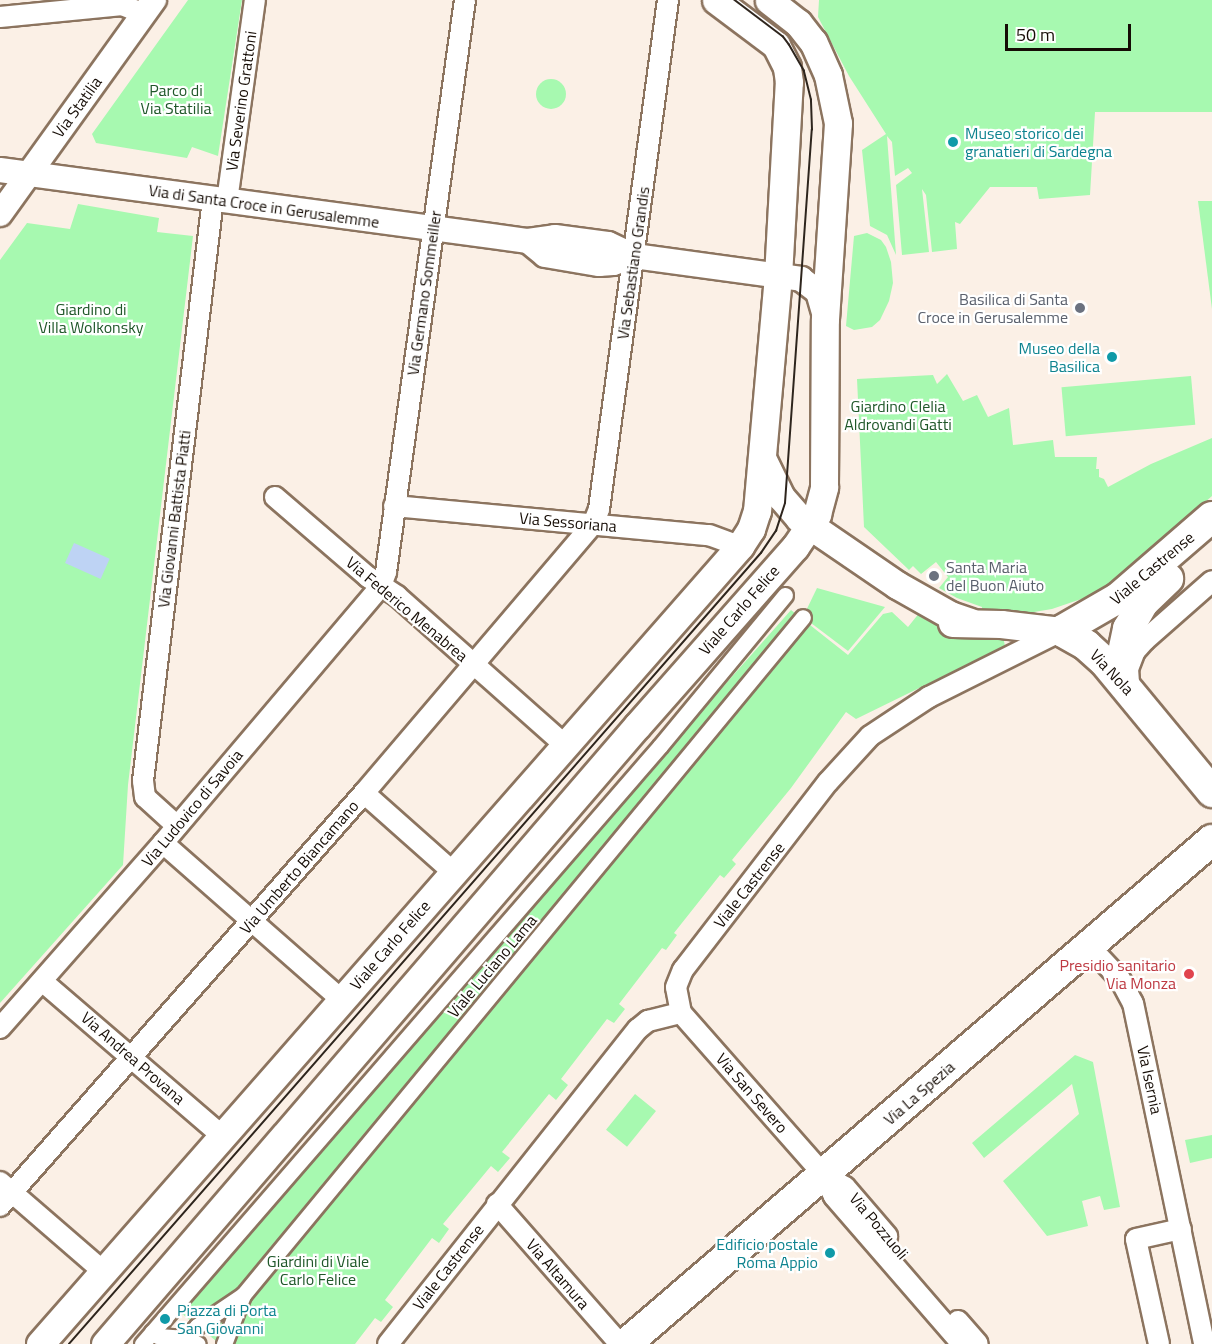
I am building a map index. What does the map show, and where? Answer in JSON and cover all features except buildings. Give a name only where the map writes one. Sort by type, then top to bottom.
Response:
[{"type":"main road","name":"Viale Carlo Felice","points":[[40,1344],[740,546],[751,529],[757,511],[778,276],[789,74],[782,54],[769,38],[716,0]]},
{"type":"main road","name":"Viale Carlo Felice","points":[[105,1344],[621,743],[786,557],[811,525],[824,494],[825,319],[838,123],[834,97],[820,57],[808,35],[779,7]]},
{"type":"main road","name":"Via Nola","points":[[762,456],[785,503],[811,525],[897,585],[950,615],[970,622],[1061,631],[1094,651],[1125,683],[1212,792]]},
{"type":"main road","name":"Viale Castrense","points":[[1061,631],[1118,598],[1212,517]]},
{"type":"main road","name":"Viale Castrense","points":[[1125,683],[1122,666],[1124,645],[1138,609],[1212,541]]},
{"type":"main road","name":"Via La Spezia","points":[[626,1344],[1212,840]]},
{"type":"street","name":"Via Severino Grattoni","points":[[220,200],[255,0]]},
{"type":"street","name":"Via Germano Sommeiller","points":[[381,586],[465,0]]},
{"type":"street","name":"Via Sebastiano Grandis","points":[[593,524],[599,509],[668,0]]},
{"type":"street","points":[[0,17],[114,5],[149,7]]},
{"type":"street","name":"Via Statilia","points":[[0,213],[149,7]]},
{"type":"street","name":"Via di Santa Croce in Gerusalemme","points":[[0,170],[528,241],[549,236],[615,245],[634,256],[801,279],[812,285],[820,298],[825,319]]},
{"type":"street","name":"Via Giovanni Battista Piatti","points":[[177,826],[145,797],[143,781],[220,200]]},
{"type":"street","name":"Via Federico Menabrea","points":[[275,497],[381,586],[398,596],[565,745]]},
{"type":"street","name":"Via Sessoriana","points":[[394,506],[709,535],[740,546]]},
{"type":"street","name":"Via Umberto Biancamano","points":[[4,1194],[132,1057],[253,920],[593,524]]},
{"type":"street","points":[[1125,683],[1136,651],[1212,581]]},
{"type":"street","name":"Via Ludovico di Savoia","points":[[0,1028],[163,843],[381,586]]},
{"type":"street","name":"Viale Carlo Felice","points":[[147,1338],[621,791],[785,595]]},
{"type":"street","name":"Viale Luciano Lama","points":[[192,1341],[197,1326],[243,1295],[803,617]]},
{"type":"street","name":"Viale Castrense","points":[[388,1344],[638,1029],[648,1022],[681,1013],[676,992],[683,970],[828,782],[864,742],[886,723],[929,697],[1061,631]]},
{"type":"street","points":[[364,793],[453,872]]},
{"type":"street","points":[[163,843],[342,1000]]},
{"type":"street","name":"Via Isernia","points":[[1089,946],[1120,979],[1133,1003],[1204,1344]]},
{"type":"street","name":"Via Andrea Provana","points":[[42,981],[222,1136]]},
{"type":"street","name":"Via San Severo","points":[[681,1013],[823,1174]]},
{"type":"street","name":"Via Pozzuoli","points":[[823,1174],[834,1196],[962,1344]]},
{"type":"street","name":"Via Pozzuoli","points":[[823,1174],[845,1186],[978,1344]]},
{"type":"street","points":[[4,1194],[104,1272]]},
{"type":"street","name":"Via Altamura","points":[[497,1204],[620,1344]]},
{"type":"street","points":[[1159,1344],[1136,1239],[1181,1229]]},
{"type":"street","points":[[224,1344],[243,1295]]},
{"type":"street","points":[[147,1338],[158,1336],[192,1341]]},
{"type":"green space","name":"Parco di Via Statilia","points":[[188,0],[242,0],[218,156],[192,147],[187,158],[96,143],[92,134]]},
{"type":"green space","points":[[819,0],[1212,0],[1212,112],[1095,112],[1090,195],[1039,199],[1037,187],[990,187],[960,224],[955,222],[957,249],[932,252],[926,195],[922,189],[929,252],[902,255],[896,185],[912,173],[908,168],[895,176],[892,142],[887,136],[896,255],[887,235],[870,226],[862,150],[886,134],[849,76],[818,17]]},
{"type":"green space","points":[[551,79],[561,84],[566,94],[561,104],[551,109],[541,104],[536,94],[541,84]]},
{"type":"green space","points":[[1198,201],[1212,201],[1212,309]]},
{"type":"green space","name":"Giardino di Villa Wolkonsky","points":[[78,204],[159,218],[157,232],[193,236],[128,785],[123,865],[0,1003],[0,260],[27,223],[70,229]]},
{"type":"green space","points":[[867,233],[881,240],[886,247],[891,262],[893,283],[889,301],[880,320],[872,327],[854,330],[846,326],[854,236]]},
{"type":"green space","name":"Giardino Clelia Aldrovandi Gatti","points":[[947,374],[963,401],[977,395],[988,417],[1009,408],[1013,445],[1053,440],[1055,457],[1097,457],[1096,469],[1099,469],[1099,477],[1104,479],[1108,487],[1151,464],[1212,438],[1212,496],[1113,583],[1090,596],[1052,609],[1028,613],[982,611],[982,607],[957,598],[939,588],[948,577],[936,562],[921,574],[913,566],[909,570],[864,527],[857,379],[933,375],[937,384]]},
{"type":"green space","points":[[1191,376],[1195,425],[1066,436],[1061,387]]},
{"type":"green space","points":[[817,588],[885,607],[848,651],[803,617]]},
{"type":"green space","name":"Giardini di Viale Carlo Felice","points":[[791,610],[848,655],[883,614],[892,612],[908,627],[920,612],[923,618],[932,623],[1002,632],[1005,646],[856,719],[846,712],[791,788],[732,860],[736,864],[724,878],[720,875],[674,933],[677,935],[666,950],[662,948],[619,1004],[625,1009],[614,1023],[607,1019],[561,1079],[568,1085],[556,1100],[549,1094],[502,1152],[510,1158],[498,1172],[491,1166],[443,1224],[449,1229],[439,1243],[432,1238],[385,1300],[393,1307],[381,1322],[375,1318],[355,1344],[220,1344],[181,1313],[666,751]]},
{"type":"green space","points":[[1075,1055],[1093,1062],[1120,1207],[1104,1210],[1100,1196],[1082,1201],[1088,1226],[1047,1236],[1003,1181],[1079,1114],[1072,1084],[984,1158],[972,1143]]},
{"type":"green space","points":[[635,1094],[656,1111],[627,1147],[606,1130]]},
{"type":"green space","points":[[1212,1135],[1212,1158],[1190,1163],[1185,1140]]},
{"type":"water","points":[[74,543],[110,559],[101,579],[65,563]]},
{"type":"tram line","points":[[69,1344],[761,553],[776,531],[785,503],[812,130],[811,100],[804,71],[783,37],[734,0]]},
{"type":"place","name":"Museo storico dei granatieri di Sardegna","points":[[953,142]]},
{"type":"place","name":"Basilica di Santa Croce in Gerusalemme","points":[[1080,308]]},
{"type":"place","name":"Museo della Basilica","points":[[1112,357]]},
{"type":"place","name":"Santa Maria del Buon Aiuto","points":[[934,576]]},
{"type":"place","name":"Presidio sanitario Via Monza","points":[[1189,974]]},
{"type":"place","name":"Edificio postale Roma Appio","points":[[830,1253]]},
{"type":"place","name":"Piazza di Porta San Giovanni","points":[[165,1319]]}]
